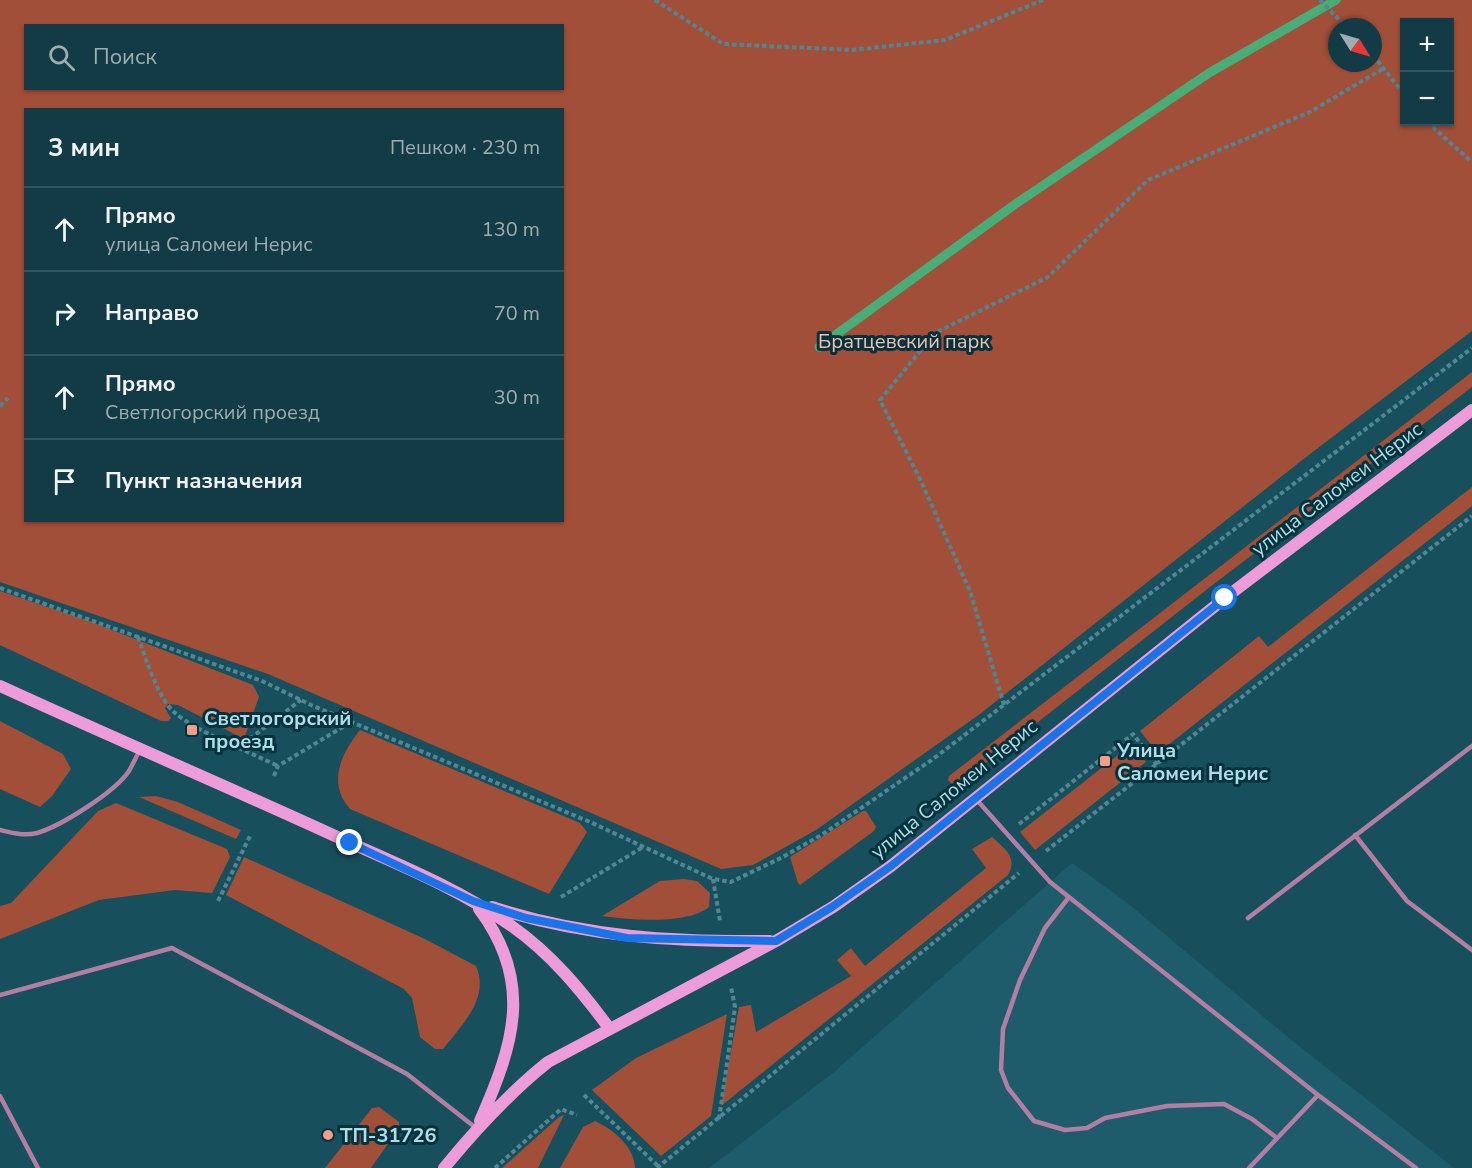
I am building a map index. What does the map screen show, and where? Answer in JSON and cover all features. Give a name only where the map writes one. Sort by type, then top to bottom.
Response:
[{"type":"main road","name":"улица Саломеи Нерис","points":[[444,1168],[476,1128],[548,1062],[776,941],[832,907],[891,866],[1225,598],[1472,410]]},
{"type":"main road","points":[[0,686],[263,803],[473,901],[526,918],[627,938],[724,942],[776,941]]},
{"type":"main road","points":[[473,901],[513,927],[549,956],[584,993],[609,1028]]},
{"type":"main road","points":[[473,901],[503,946],[511,972],[513,1000],[510,1040],[498,1078],[476,1128]]},
{"type":"lane","points":[[1248,918],[1472,746]]},
{"type":"lane","points":[[0,830],[21,835],[38,832],[63,820],[110,790],[128,772],[140,750]]},
{"type":"lane","points":[[975,799],[1050,882],[1318,1095],[1416,1168]]},
{"type":"lane","points":[[1355,835],[1407,900],[1472,950]]},
{"type":"lane","points":[[1069,897],[1045,928],[1020,980],[1003,1029],[1001,1070],[1008,1088],[1034,1121],[1065,1131],[1087,1128],[1106,1118],[1167,1106],[1224,1104],[1252,1119],[1277,1138]]},
{"type":"lane","points":[[0,995],[172,948],[407,1074],[476,1128]]},
{"type":"lane","points":[[1249,1168],[1318,1095]]},
{"type":"lane","points":[[0,1096],[38,1168]]},
{"type":"path","points":[[655,0],[723,44],[852,50],[945,40],[1036,5],[1043,0]]},
{"type":"path","points":[[1320,0],[1337,18]]},
{"type":"path","points":[[1382,66],[1400,89]]},
{"type":"path","points":[[1004,705],[970,591],[920,479],[880,400],[935,333],[1048,277],[1148,180],[1310,112],[1384,69]]},
{"type":"path","points":[[1432,126],[1472,162]]},
{"type":"path","points":[[0,588],[262,681],[713,879],[731,882],[823,834],[933,759],[1472,348]]},
{"type":"path","points":[[0,406],[8,398]]},
{"type":"path","points":[[584,1095],[658,1167],[1032,862],[1472,516]]},
{"type":"path","points":[[137,636],[153,675],[174,712],[278,766]]},
{"type":"path","points":[[228,742],[248,740],[301,700]]},
{"type":"path","points":[[274,776],[278,766],[352,722]]},
{"type":"path","points":[[1018,824],[1133,734],[1157,765]]},
{"type":"path","points":[[218,901],[250,836]]},
{"type":"path","points":[[561,897],[644,847]]},
{"type":"path","points":[[713,879],[724,942]]},
{"type":"path","points":[[718,1120],[735,1007],[727,965]]},
{"type":"path","points":[[495,1168],[561,1109],[577,1115]]},
{"type":"shaded area","points":[[1072,863],[1125,901],[1290,1039],[1454,1168],[709,1168],[834,1072]]},
{"type":"green space","name":"Братцевский парк","points":[[0,0],[1472,0],[1472,331],[1310,454],[980,714],[816,830],[753,865],[721,869],[268,674],[0,582]]},
{"type":"green space","points":[[1472,372],[1472,387],[1210,587],[968,777],[954,786],[948,780],[949,776]]},
{"type":"green space","points":[[1472,487],[1472,506],[1158,753],[1140,731],[1259,636],[1268,647]]},
{"type":"green space","points":[[0,591],[89,621],[253,685],[259,697],[244,739],[178,705],[168,704],[165,708],[171,718],[168,721],[161,721],[0,645]]},
{"type":"green space","points":[[0,721],[63,754],[71,769],[52,796],[40,807],[0,789]]},
{"type":"green space","points":[[360,730],[580,823],[587,832],[549,894],[350,809],[339,789],[339,769],[347,749]]},
{"type":"green space","points":[[1132,744],[1146,762],[1035,850],[1020,832]]},
{"type":"green space","points":[[156,796],[178,802],[241,830],[236,839],[139,797]]},
{"type":"green space","points":[[116,803],[227,849],[230,857],[212,893],[175,890],[99,900],[0,939],[0,906],[11,903],[98,811]]},
{"type":"green space","points":[[866,811],[876,827],[874,831],[800,885],[790,857]]},
{"type":"green space","points":[[992,837],[1011,858],[1011,869],[1008,875],[721,1106],[739,1007],[751,1005],[756,1032],[851,976],[837,960],[851,948],[865,966],[986,868],[972,849]]},
{"type":"green space","points":[[244,857],[425,939],[476,966],[479,978],[477,1000],[465,1021],[443,1049],[435,1049],[420,1037],[412,998],[404,989],[226,895]]},
{"type":"green space","points":[[684,879],[697,881],[710,893],[709,907],[687,917],[673,919],[642,920],[602,916],[660,881]]},
{"type":"green space","points":[[727,1014],[711,1116],[661,1156],[592,1090],[636,1058]]},
{"type":"green space","points":[[379,1107],[399,1122],[399,1128],[371,1168],[325,1168],[372,1108]]},
{"type":"green space","points":[[564,1115],[538,1168],[502,1168],[559,1117]]},
{"type":"green space","points":[[595,1121],[622,1140],[631,1153],[635,1168],[560,1168],[583,1127]]},
{"type":"waterway","points":[[819,347],[1014,205],[1209,73],[1336,0]]},
{"type":"place","name":"Светлогорский проезд","points":[[192,730]]},
{"type":"place","name":"Улица Саломеи Нерис","points":[[1105,761]]},
{"type":"place","name":"ТП-31726","points":[[328,1135]]},
{"type":"route","points":[[350,843],[473,901],[526,918],[627,938],[724,942],[776,941],[832,907],[891,866],[1225,598]]}]
